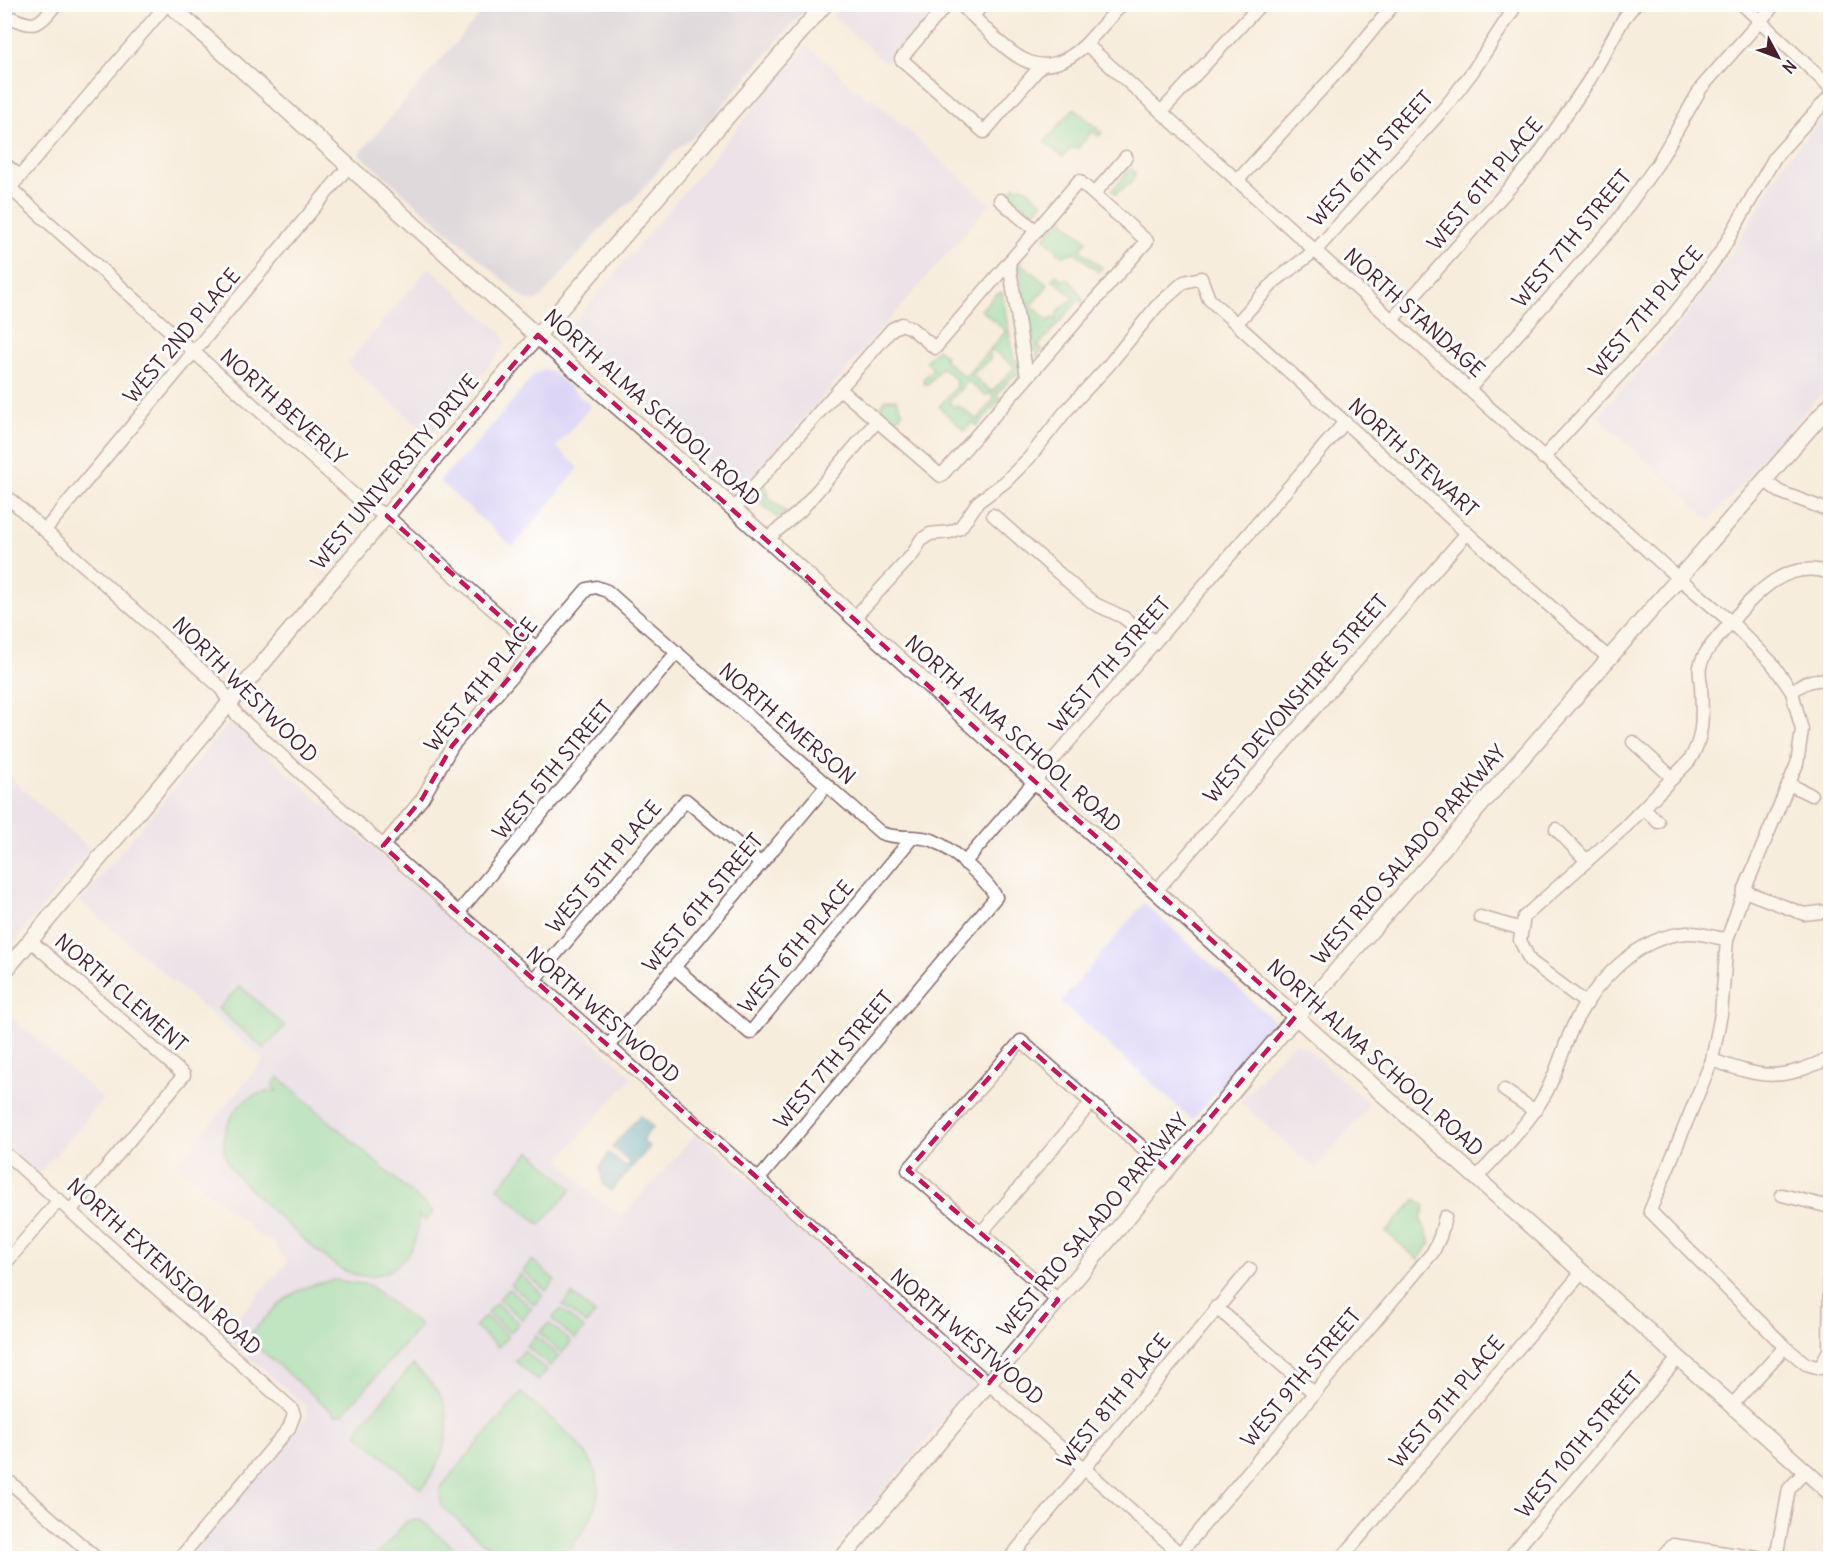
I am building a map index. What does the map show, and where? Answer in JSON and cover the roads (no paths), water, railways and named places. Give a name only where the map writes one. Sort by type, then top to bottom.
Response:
[{"type":"main road","name":"NORTH ALMA SCHOOL ROAD","points":[[168,4],[734,508],[1155,891],[1830,1493]]},
{"type":"main road","name":"WEST UNIVERSITY DRIVE","points":[[4,972],[538,335],[825,4]]},
{"type":"main road","name":"WEST RIO SALADO PARKWAY","points":[[842,1558],[1296,1016],[1830,405]]},
{"type":"street","points":[[6,14],[29,25],[37,25],[56,4]]},
{"type":"street","points":[[7,192],[168,4]]},
{"type":"street","points":[[947,4],[901,58],[984,132],[1040,67]]},
{"type":"street","points":[[960,4],[1026,62],[1040,67],[1060,63],[1086,44],[1122,4]]},
{"type":"street","points":[[973,16],[983,4]]},
{"type":"street","points":[[1161,112],[1261,4]]},
{"type":"street","points":[[1237,181],[1349,59],[1394,4]]},
{"type":"street","name":"WEST 6TH STREET","points":[[1237,323],[1273,283],[1316,250],[1447,105],[1473,71],[1517,4]]},
{"type":"street","name":"WEST 6TH PLACE","points":[[1392,320],[1538,157],[1588,82],[1620,24],[1635,4]]},
{"type":"street","points":[[1742,4],[1830,87]]},
{"type":"street","name":"WEST 7TH STREET","points":[[1469,389],[1613,227],[1658,163],[1701,88],[1775,4]]},
{"type":"street","name":"NORTH STANDAGE","points":[[1086,44],[1543,458],[1731,622],[1772,663],[1792,692],[1802,730],[1797,764],[1744,891],[1727,940],[1721,1014],[1712,1060],[1650,1211],[1785,1347]]},
{"type":"street","name":"WEST 7TH PLACE","points":[[1543,458],[1689,295],[1722,250],[1775,157],[1830,96]]},
{"type":"street","points":[[1094,194],[1126,157]]},
{"type":"street","points":[[4,163],[20,177]]},
{"type":"street","name":"WEST 2ND PLACE","points":[[45,530],[349,166]]},
{"type":"street","points":[[734,508],[892,330],[902,324],[911,328],[935,348],[1079,181],[1147,241],[941,476],[840,389]]},
{"type":"street","name":"NORTH BEVERLY","points":[[7,192],[363,504],[387,516],[535,647]]},
{"type":"street","points":[[1000,200],[1036,231]]},
{"type":"street","points":[[1009,263],[1027,377]]},
{"type":"street","name":"NORTH STEWART","points":[[854,618],[913,554],[921,540],[930,534],[950,532],[960,528],[978,502],[1005,482],[1029,458],[1065,412],[1108,366],[1156,307],[1184,282],[1201,278],[1209,298],[1467,533],[1610,659]]},
{"type":"street","points":[[767,539],[800,511],[877,421]]},
{"type":"street","name":"WEST 7TH STREET","points":[[759,1179],[996,897],[991,888],[964,863],[1345,422]]},
{"type":"street","points":[[1765,481],[1780,492],[1830,512]]},
{"type":"street","name":"NORTH WESTWOOD","points":[[4,494],[220,687],[239,717],[1084,1466],[1180,1557]]},
{"type":"street","points":[[993,515],[1095,604],[1123,617],[1155,642]]},
{"type":"street","name":"WEST DEVONSHIRE STREET","points":[[1155,891],[1467,533]]},
{"type":"street","points":[[1587,1004],[1530,961],[1522,950],[1524,917],[1644,808],[1689,761],[1700,738],[1702,723],[1700,667],[1706,652],[1731,622],[1771,581],[1802,568],[1817,568],[1830,573]]},
{"type":"street","name":"WEST 4TH PLACE","points":[[383,846],[422,799],[452,746],[587,589],[596,587]]},
{"type":"street","name":"NORTH EMERSON","points":[[596,587],[607,591],[881,833],[893,838],[933,840],[964,863]]},
{"type":"street","name":"WEST 5TH STREET","points":[[458,912],[677,652]]},
{"type":"street","points":[[1792,692],[1801,684],[1813,680],[1830,681]]},
{"type":"street","points":[[1633,742],[1672,778]]},
{"type":"street","points":[[1789,784],[1811,795]]},
{"type":"street","name":"WEST 6TH STREET","points":[[608,1046],[827,785]]},
{"type":"street","name":"WEST 5TH PLACE","points":[[534,980],[687,800],[761,864]]},
{"type":"street","points":[[1644,808],[1658,822]]},
{"type":"street","points":[[1556,829],[1587,861]]},
{"type":"street","name":"WEST 6TH PLACE","points":[[674,967],[750,1033],[912,838]]},
{"type":"street","points":[[1744,891],[1804,914],[1830,911]]},
{"type":"street","points":[[1480,917],[1522,929]]},
{"type":"street","points":[[1477,1177],[1535,1111],[1546,1094],[1566,1041],[1587,1004],[1627,959],[1645,944],[1689,932],[1727,940]]},
{"type":"street","name":"NORTH CLEMENT","points":[[31,941],[184,1075],[71,1210]]},
{"type":"street","points":[[1058,1300],[908,1170],[1021,1041],[1167,1169]]},
{"type":"street","points":[[1712,1060],[1744,1072],[1782,1076],[1801,1072],[1830,1058]]},
{"type":"street","points":[[1504,1090],[1535,1111]]},
{"type":"street","points":[[981,1233],[1091,1103]]},
{"type":"street","name":"NORTH EXTENSION ROAD","points":[[4,1152],[288,1404],[294,1415],[289,1428],[180,1558]]},
{"type":"street","points":[[1782,1195],[1830,1207]]},
{"type":"street","points":[[4,1265],[59,1200]]},
{"type":"street","name":"WEST 9TH STREET","points":[[1180,1557],[1433,1252],[1440,1238],[1445,1217]]},
{"type":"street","points":[[1732,1405],[1785,1347],[1806,1364],[1820,1368],[1829,1350],[1830,1267]]},
{"type":"street","name":"WEST 8TH PLACE","points":[[1010,1558],[1078,1478],[1084,1466],[1216,1307],[1250,1269]]},
{"type":"street","name":"WEST 9TH PLACE","points":[[1342,1558],[1583,1271]]},
{"type":"street","points":[[1216,1307],[1314,1393]]},
{"type":"street","name":"WEST 10TH STREET","points":[[1509,1558],[1679,1357]]},
{"type":"street","points":[[1776,1558],[1789,1489],[1806,1470]]},
{"type":"street","points":[[4,1477],[96,1558]]},
{"type":"street","points":[[1662,1558],[1673,1545],[1758,1558]]},
{"type":"water","points":[[640,1115],[653,1127],[642,1140],[650,1147],[611,1191],[603,1184],[600,1167],[609,1153],[625,1167],[630,1163],[612,1147]]}]
